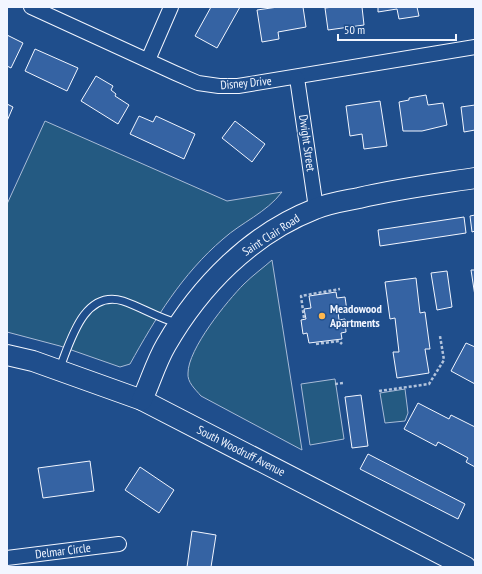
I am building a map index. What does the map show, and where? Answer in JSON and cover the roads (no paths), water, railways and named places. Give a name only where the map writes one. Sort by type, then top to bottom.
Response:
[{"type":"main road","name":"Saint Clair Road","points":[[142,400],[165,347],[179,324],[208,285],[234,259],[276,229],[297,216],[316,208],[381,193],[475,178]]},
{"type":"main road","name":"South Woodruff Avenue","points":[[7,355],[142,400],[466,567]]},
{"type":"street","name":"Disney Drive","points":[[31,7],[198,83],[219,86],[238,86],[297,78],[475,47]]},
{"type":"street","points":[[148,60],[171,7]]},
{"type":"street","name":"Dwight Street","points":[[297,78],[316,208]]},
{"type":"street","name":"Delmar Circle","points":[[7,558],[118,544]]},
{"type":"lane","points":[[58,371],[76,326],[83,314],[105,300],[120,301],[179,324]]},
{"type":"place","name":"Meadowood Apartments","points":[[322,316]]}]
